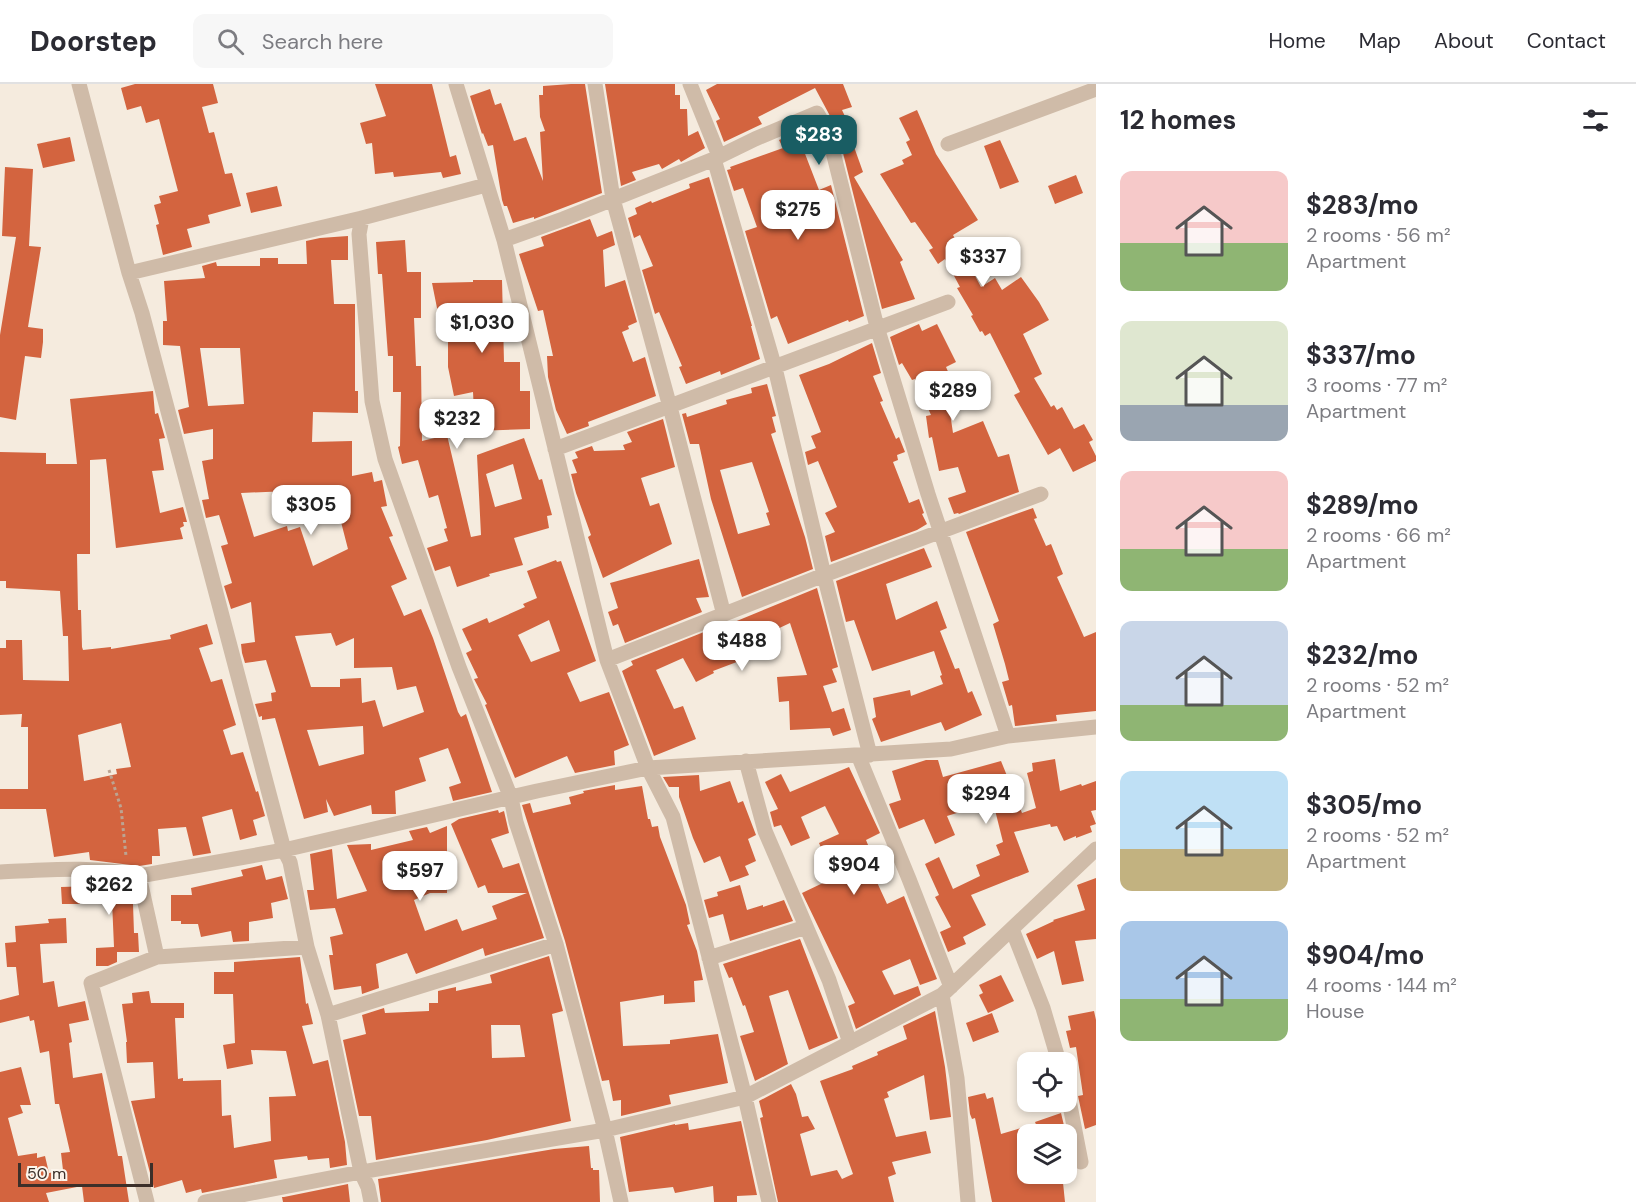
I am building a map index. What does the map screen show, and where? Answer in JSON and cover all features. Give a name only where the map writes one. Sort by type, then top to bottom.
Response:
[{"type":"street","points":[[79,84],[284,850],[290,862],[307,947],[328,1015],[361,1172],[368,1186],[371,1202]]},
{"type":"street","points":[[456,84],[504,240],[607,660],[648,768],[673,817],[745,1097],[769,1202]]},
{"type":"street","points":[[595,84],[607,149],[613,199],[724,615]]},
{"type":"street","points":[[690,84],[717,157],[775,368],[864,755],[947,991],[968,1202]]},
{"type":"street","points":[[948,144],[1096,89]]},
{"type":"street","points":[[504,240],[717,157],[817,113],[828,132],[877,327],[940,531],[1008,736]]},
{"type":"street","points":[[129,273],[362,218],[486,185]]},
{"type":"street","points":[[362,218],[359,234],[372,400],[385,459],[459,667],[511,798],[516,822],[556,944],[605,1130],[621,1202]]},
{"type":"street","points":[[555,449],[948,302]]},
{"type":"street","points":[[607,660],[824,575],[1041,495]]},
{"type":"street","points":[[0,872],[65,869],[133,874],[284,850],[648,768],[951,749],[1008,736],[1096,727]]},
{"type":"street","points":[[746,761],[765,831],[829,980],[850,1043]]},
{"type":"street","points":[[205,1202],[361,1172],[605,1130],[745,1097],[947,991],[1096,849]]},
{"type":"street","points":[[133,874],[158,957]]},
{"type":"street","points":[[710,958],[806,927]]},
{"type":"street","points":[[1012,929],[1043,1008],[1056,1052]]},
{"type":"street","points":[[328,1015],[556,944]]},
{"type":"street","points":[[147,1202],[92,983],[158,957],[307,947]]},
{"type":"street","points":[[1071,1112],[1081,1162]]},
{"type":"path","points":[[109,770],[121,808],[133,874]]},
{"type":"building","points":[[135,84],[213,84],[218,103],[202,107],[209,133],[214,132],[225,174],[232,173],[241,206],[208,215],[210,223],[187,229],[192,247],[163,255],[154,205],[161,203],[159,196],[178,191],[159,119],[146,123],[141,106],[127,110],[121,88]]},
{"type":"building","points":[[375,84],[432,84],[450,157],[456,155],[461,174],[443,178],[441,172],[394,177],[393,172],[375,174],[372,143],[366,144],[360,123],[386,116]]},
{"type":"building","points":[[585,84],[602,193],[534,219],[534,217],[513,223],[507,206],[504,206],[502,200],[493,145],[488,146],[482,134],[470,96],[490,89],[495,105],[501,103],[514,141],[526,137],[543,181],[540,132],[545,131],[540,117],[539,95],[543,95],[543,86]]},
{"type":"building","points":[[605,84],[675,84],[675,95],[680,95],[680,109],[687,109],[688,136],[698,131],[705,148],[681,162],[679,159],[662,169],[659,164],[632,172],[636,180],[621,186]]},
{"type":"building","points":[[717,84],[843,84],[852,107],[842,110],[851,129],[848,130],[863,172],[854,177],[903,260],[900,262],[915,299],[882,309],[837,129],[815,88],[758,117],[762,124],[724,142],[716,121],[720,119],[706,90]]},
{"type":"building","points":[[917,110],[936,154],[978,220],[953,235],[981,287],[995,278],[1002,290],[1021,277],[1049,320],[1023,334],[1042,374],[1034,378],[1051,407],[1054,405],[1057,410],[1062,407],[1074,429],[1084,424],[1093,440],[1089,442],[1096,461],[1073,472],[1060,448],[1048,455],[1014,395],[1020,392],[990,333],[985,336],[982,331],[980,332],[945,259],[938,264],[929,250],[933,248],[915,222],[911,223],[880,174],[904,164],[902,160],[912,155],[906,142],[910,140],[899,118]]},
{"type":"building","points":[[813,125],[820,139],[802,146],[819,190],[831,185],[864,316],[788,344],[777,316],[771,319],[745,231],[757,227],[743,188],[734,191],[727,170],[783,148],[779,140]]},
{"type":"building","points":[[70,137],[75,161],[43,168],[37,144]]},
{"type":"building","points":[[1000,140],[1019,182],[1000,189],[984,146]]},
{"type":"building","points":[[5,167],[33,169],[29,246],[41,247],[28,327],[43,329],[41,358],[25,356],[16,420],[0,417],[0,335],[16,237],[2,236]]},
{"type":"building","points":[[1076,175],[1083,193],[1055,204],[1048,186]]},
{"type":"building","points":[[709,177],[760,359],[721,375],[720,371],[686,384],[679,367],[682,366],[659,312],[655,314],[642,270],[653,266],[640,235],[634,238],[628,218],[637,214],[635,208],[690,188],[689,184]]},
{"type":"building","points":[[277,186],[282,206],[251,213],[246,193]]},
{"type":"building","points":[[590,219],[597,237],[612,231],[615,245],[603,250],[605,287],[625,280],[637,322],[622,332],[633,362],[645,357],[656,396],[588,422],[589,426],[567,434],[556,410],[548,377],[547,356],[553,356],[543,310],[538,311],[519,254],[544,246],[541,237]]},
{"type":"building","points":[[348,236],[348,260],[331,260],[334,304],[355,304],[355,391],[358,391],[358,413],[313,412],[312,442],[352,441],[352,476],[372,472],[374,482],[382,480],[387,506],[381,507],[393,536],[389,537],[407,579],[391,586],[404,616],[421,609],[458,712],[461,717],[466,714],[492,792],[453,801],[449,787],[461,783],[448,748],[419,758],[426,781],[395,791],[396,814],[372,814],[371,805],[334,816],[326,799],[328,812],[304,819],[275,718],[262,720],[255,704],[272,701],[271,693],[276,692],[266,660],[245,663],[242,653],[241,644],[255,642],[251,602],[231,609],[224,586],[232,583],[221,546],[228,544],[219,515],[206,518],[202,500],[209,499],[202,461],[213,459],[213,429],[184,434],[178,410],[189,407],[180,346],[163,345],[163,321],[167,321],[164,281],[205,278],[202,266],[216,262],[217,266],[260,266],[260,258],[278,258],[278,264],[307,264],[306,241]],"holes":[[[200,348],[240,348],[244,404],[208,406]],[[333,491],[348,549],[313,566],[300,527],[288,531],[287,526],[254,537],[241,493]],[[331,633],[336,646],[354,638],[354,668],[392,667],[397,690],[416,686],[424,712],[383,727],[375,700],[362,703],[361,678],[340,679],[340,687],[311,687],[295,636]],[[363,726],[364,754],[319,766],[307,730]]]},
{"type":"building","points":[[405,240],[407,272],[421,272],[421,318],[414,318],[416,366],[421,366],[422,441],[447,435],[471,537],[481,535],[477,455],[524,438],[539,480],[542,479],[552,515],[547,516],[549,528],[514,538],[523,565],[489,574],[490,576],[457,587],[450,566],[435,571],[427,548],[448,541],[444,529],[447,528],[438,495],[429,498],[418,460],[402,464],[398,447],[400,446],[401,392],[393,392],[393,356],[388,356],[382,274],[378,274],[376,242]],"holes":[[[513,464],[522,499],[495,507],[486,474]]]},
{"type":"building","points":[[473,280],[502,280],[504,362],[520,362],[520,391],[530,391],[530,429],[475,431],[473,392],[454,396],[448,367],[448,327],[445,327],[445,318],[439,318],[432,283],[473,282]]},
{"type":"building","points":[[919,324],[922,331],[937,324],[956,362],[946,367],[961,401],[949,406],[953,433],[983,421],[998,457],[1009,454],[1019,492],[954,514],[948,498],[966,492],[958,467],[939,471],[932,437],[929,438],[926,416],[931,415],[915,379],[912,380],[902,363],[899,365],[890,337]]},
{"type":"building","points":[[872,343],[881,373],[873,376],[883,401],[880,402],[896,439],[899,437],[905,452],[897,455],[898,460],[893,462],[909,503],[919,499],[927,524],[917,530],[831,562],[825,536],[835,532],[825,513],[837,507],[818,461],[808,465],[805,452],[816,448],[811,436],[821,432],[799,375],[829,364]]},
{"type":"building","points":[[767,384],[776,416],[772,417],[776,432],[771,434],[805,537],[813,569],[742,597],[711,499],[699,444],[690,444],[682,414],[686,413],[687,417],[727,404],[726,400],[752,393],[751,388]],"holes":[[[752,462],[769,512],[766,513],[770,525],[738,534],[720,470]]]},
{"type":"building","points":[[153,391],[155,414],[158,413],[165,438],[159,439],[164,470],[152,471],[160,513],[183,507],[187,522],[183,522],[184,526],[180,528],[183,539],[116,548],[106,459],[90,460],[90,554],[77,554],[78,610],[81,610],[82,647],[83,650],[111,647],[111,649],[171,639],[170,635],[207,624],[213,644],[199,648],[211,682],[222,679],[236,725],[223,730],[231,755],[243,752],[265,816],[253,820],[257,835],[240,840],[232,809],[202,817],[211,853],[193,856],[186,827],[158,829],[160,856],[152,856],[152,864],[139,866],[90,860],[89,852],[54,857],[46,809],[0,809],[0,789],[28,789],[28,727],[21,727],[22,714],[0,715],[0,648],[6,648],[6,640],[22,640],[23,680],[69,681],[68,636],[63,636],[60,591],[6,588],[6,581],[0,581],[0,452],[46,453],[46,464],[77,464],[70,399]],"holes":[[[121,723],[131,767],[116,769],[117,774],[84,781],[78,735]]]},
{"type":"building","points":[[663,419],[675,467],[641,478],[650,506],[659,503],[672,544],[603,578],[588,537],[591,535],[571,474],[577,473],[572,460],[578,458],[575,452],[592,446],[594,451],[625,450],[623,445],[632,442],[627,432]]},
{"type":"building","points":[[1033,508],[1037,518],[1034,519],[1046,546],[1051,544],[1063,574],[1057,577],[1084,637],[1096,632],[1096,711],[1056,715],[1057,721],[1015,726],[1012,705],[1009,706],[1002,682],[1009,680],[993,624],[999,621],[966,532]]},
{"type":"building","points":[[924,548],[932,567],[886,584],[896,620],[937,601],[947,628],[940,631],[955,669],[959,668],[968,693],[972,691],[982,715],[945,731],[941,722],[881,742],[872,719],[876,717],[873,698],[910,690],[911,696],[943,684],[940,676],[942,675],[934,651],[872,671],[854,620],[846,622],[836,581]]},
{"type":"building","points":[[699,559],[709,597],[696,598],[702,612],[625,643],[618,624],[613,626],[608,612],[618,608],[610,583]]},
{"type":"building","points":[[556,560],[561,561],[596,661],[567,673],[580,702],[609,692],[629,745],[614,751],[615,765],[575,773],[567,756],[515,778],[485,705],[487,704],[474,679],[478,678],[466,653],[472,650],[462,629],[487,618],[489,623],[525,607],[523,604],[537,598],[527,571]],"holes":[[[549,620],[560,651],[531,662],[518,635]]]},
{"type":"building","points":[[817,588],[838,667],[832,669],[837,682],[823,686],[832,712],[844,708],[851,730],[833,736],[830,728],[790,730],[789,701],[779,702],[777,677],[807,675],[790,623],[737,648],[742,660],[713,671],[714,673],[696,682],[683,658],[656,670],[674,709],[683,706],[696,739],[654,756],[622,671],[633,665],[631,661],[709,630],[710,632]]},
{"type":"building","points":[[1055,759],[1060,791],[1096,781],[1096,810],[1091,811],[1096,824],[1090,826],[1092,832],[1064,841],[1057,826],[1051,827],[1050,824],[1014,832],[1029,872],[971,895],[986,925],[963,937],[966,944],[948,952],[940,932],[951,927],[935,897],[939,895],[925,864],[939,857],[953,889],[980,876],[976,865],[1000,855],[996,845],[1003,842],[993,802],[947,816],[955,835],[935,844],[924,819],[899,829],[889,804],[901,800],[892,771],[926,760],[938,760],[943,777],[1001,761],[1022,813],[1036,808],[1027,773],[1033,771],[1032,763]]},
{"type":"building","points":[[849,767],[880,833],[866,840],[875,862],[869,865],[887,904],[904,896],[937,979],[920,985],[910,959],[882,971],[894,995],[918,986],[921,995],[856,1029],[848,1006],[855,1003],[802,893],[825,882],[821,872],[830,868],[819,843],[839,834],[825,806],[801,817],[810,838],[791,846],[781,825],[774,827],[770,812],[778,809],[765,782],[781,774],[790,792]]},
{"type":"building","points":[[699,775],[700,791],[730,781],[738,803],[743,801],[756,835],[748,839],[756,861],[745,866],[749,875],[730,882],[720,856],[704,863],[679,797],[679,787],[669,787],[663,777]]},
{"type":"building","points":[[615,785],[615,790],[642,786],[648,819],[652,827],[658,826],[686,905],[690,924],[687,925],[697,951],[703,980],[694,981],[695,1002],[664,1004],[664,995],[620,1002],[623,1046],[670,1044],[670,1040],[718,1034],[728,1083],[669,1095],[671,1104],[621,1116],[621,1100],[613,1101],[609,1080],[602,1081],[565,941],[522,805],[530,803],[533,813],[571,804],[569,797],[584,793],[583,791]]},
{"type":"building","points":[[498,810],[499,813],[504,811],[509,833],[491,839],[503,868],[519,863],[544,938],[485,956],[483,948],[416,974],[407,953],[376,964],[379,988],[362,994],[361,986],[334,990],[329,955],[333,955],[330,937],[343,934],[335,908],[310,910],[307,890],[314,890],[310,854],[332,849],[337,899],[367,891],[347,845],[371,844],[371,850],[413,840],[409,831],[427,827],[430,833],[447,826],[447,893],[430,893],[414,900],[425,931],[457,919],[462,931],[497,919],[492,906],[527,893],[488,893],[485,885],[478,888],[451,824],[459,819]]},
{"type":"building","points":[[262,865],[266,880],[282,876],[288,899],[271,903],[273,918],[249,922],[249,941],[233,942],[231,931],[201,937],[198,924],[181,924],[181,921],[171,921],[171,895],[192,895],[191,888],[243,876],[241,870]]},
{"type":"building","points":[[1096,878],[1096,939],[1075,941],[1084,981],[1062,985],[1054,951],[1037,959],[1026,934],[1053,920],[1085,910],[1077,885]]},
{"type":"building","points":[[92,879],[129,884],[130,904],[133,904],[134,933],[138,933],[139,952],[117,952],[117,962],[108,966],[96,966],[96,948],[114,947],[112,901],[80,901],[80,904],[62,904],[61,887],[93,886]]},
{"type":"building","points":[[740,885],[747,910],[784,900],[793,921],[730,941],[723,914],[709,918],[704,900],[718,896],[717,892]]},
{"type":"building","points":[[66,918],[67,943],[40,944],[43,983],[54,981],[58,1007],[85,1001],[89,1020],[69,1024],[73,1078],[102,1073],[118,1156],[122,1156],[129,1202],[84,1202],[82,1186],[46,1193],[49,1202],[0,1202],[0,1072],[21,1067],[31,1105],[20,1105],[23,1113],[8,1118],[18,1156],[37,1153],[37,1158],[45,1156],[49,1173],[63,1170],[61,1153],[70,1152],[59,1104],[55,1104],[49,1051],[40,1053],[34,1020],[30,1021],[29,1016],[0,1023],[0,1000],[19,995],[16,967],[7,967],[5,943],[16,942],[15,926],[49,923],[48,919]]},
{"type":"building","points":[[800,939],[838,1038],[809,1050],[788,990],[769,996],[788,1064],[755,1081],[740,1036],[754,1032],[745,1005],[743,1006],[732,977],[729,978],[723,964]]},
{"type":"building","points":[[549,956],[563,1011],[552,1014],[571,1121],[487,1140],[376,1160],[371,1116],[359,1116],[343,1040],[366,1034],[362,1015],[384,1008],[385,1013],[429,1011],[429,1003],[438,1003],[438,991],[456,987],[456,991],[492,983],[490,975]],"holes":[[[491,1025],[520,1025],[525,1057],[492,1058]]]},
{"type":"building","points":[[300,957],[306,1004],[308,1003],[313,1024],[302,1026],[313,1064],[328,1060],[345,1142],[347,1165],[330,1168],[329,1158],[308,1160],[307,1156],[274,1160],[277,1178],[202,1193],[201,1189],[186,1193],[182,1180],[154,1188],[131,1101],[155,1098],[153,1062],[127,1063],[122,1004],[133,1003],[132,993],[149,991],[151,1003],[184,1003],[184,1018],[175,1018],[178,1079],[183,1078],[183,1081],[221,1080],[222,1116],[231,1115],[234,1148],[271,1141],[269,1097],[296,1096],[286,1051],[251,1050],[253,1064],[227,1069],[223,1045],[235,1043],[233,994],[214,994],[214,972],[234,972],[234,962]]},
{"type":"building","points":[[1001,975],[1014,1001],[988,1013],[979,995],[983,993],[979,985]]},
{"type":"building","points":[[935,1011],[951,1117],[930,1120],[924,1075],[887,1092],[889,1097],[884,1099],[896,1137],[926,1131],[931,1153],[892,1162],[896,1174],[888,1177],[894,1202],[778,1202],[760,1118],[763,1117],[759,1101],[791,1084],[802,1117],[808,1116],[815,1129],[800,1134],[811,1176],[837,1170],[842,1179],[853,1174],[820,1081],[853,1069],[852,1066],[878,1055],[877,1052],[907,1039],[903,1026]]},
{"type":"building","points":[[1094,1011],[1096,1020],[1096,1125],[1085,1129],[1078,1096],[1083,1095],[1077,1052],[1076,1047],[1070,1048],[1066,1031],[1071,1030],[1068,1016]]},
{"type":"building","points":[[992,1013],[999,1032],[973,1042],[966,1023]]},
{"type":"building","points":[[985,1093],[987,1099],[993,1097],[1001,1134],[1017,1129],[1017,1184],[1063,1184],[1065,1202],[992,1202],[975,1118],[972,1119],[970,1114],[968,1097]]},
{"type":"building","points":[[1061,1113],[1064,1124],[1036,1124],[1035,1122]]},
{"type":"building","points":[[741,1121],[757,1195],[737,1196],[737,1202],[714,1202],[713,1186],[675,1193],[673,1187],[629,1192],[620,1137],[675,1124],[688,1123],[689,1130]]},
{"type":"building","points":[[589,1146],[591,1168],[599,1170],[600,1202],[381,1202],[378,1179],[554,1149]]},
{"type":"building","points":[[348,1184],[350,1202],[283,1202],[282,1197]]}]
